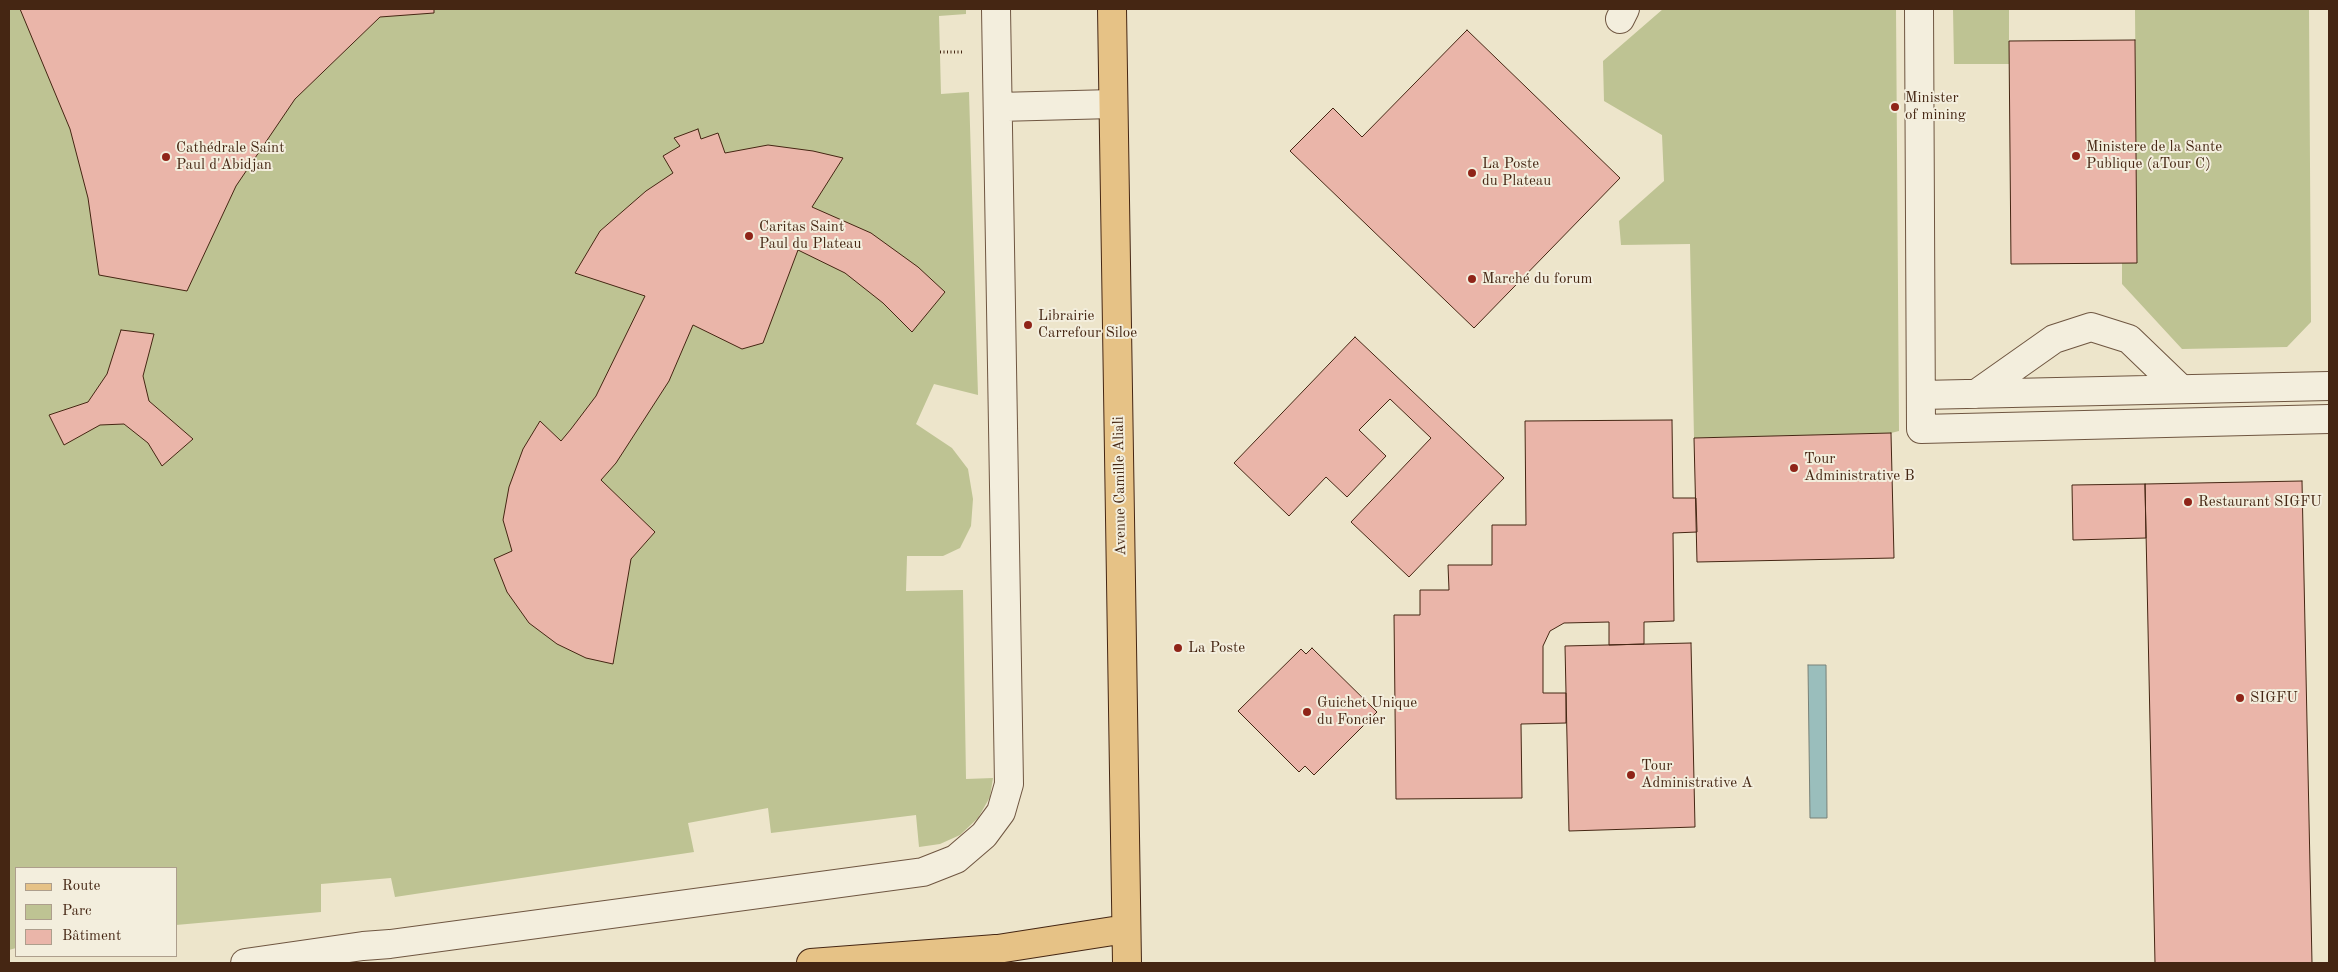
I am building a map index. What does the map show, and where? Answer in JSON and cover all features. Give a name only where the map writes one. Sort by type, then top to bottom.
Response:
[{"type":"main road","name":"Avenue Camille Aliali","points":[[1112,9],[1127,963]]},
{"type":"main road","points":[[918,963],[1126,929]]},
{"type":"main road","points":[[811,963],[996,949]]},
{"type":"lane","points":[[245,963],[923,872],[956,859],[984,835],[1001,812],[1009,784],[996,9]]},
{"type":"lane","points":[[1919,9],[1921,429],[2329,419]]},
{"type":"lane","points":[[998,108],[1113,104]]},
{"type":"lane","points":[[1976,394],[2054,339],[2092,327],[2129,339],[2181,389]]},
{"type":"lane","points":[[1921,395],[2329,386]]},
{"type":"green space","points":[[9,9],[966,9],[966,14],[939,16],[941,94],[969,92],[978,395],[934,384],[916,424],[952,448],[968,469],[973,499],[971,526],[960,548],[943,556],[907,556],[906,591],[963,590],[966,779],[993,778],[990,797],[978,818],[960,835],[940,844],[919,847],[916,815],[771,833],[768,808],[688,823],[694,852],[395,897],[391,878],[321,884],[321,912],[178,925],[178,867],[15,867],[15,948],[9,950]]},
{"type":"green space","points":[[1663,9],[1896,9],[1899,431],[1891,433],[1694,438],[1690,244],[1621,245],[1619,221],[1664,181],[1662,135],[1604,101],[1603,61]]},
{"type":"green space","points":[[1953,9],[2009,9],[2009,64],[1954,64]]},
{"type":"green space","points":[[2135,9],[2309,9],[2311,322],[2287,347],[2182,349],[2122,284],[2122,263],[2137,263]]},
{"type":"water","points":[[1808,665],[1826,665],[1827,818],[1810,818]]},
{"type":"building","name":"Cathédrale Saint Paul d'Abidjan","points":[[20,9],[434,9],[434,13],[380,17],[295,99],[236,186],[187,291],[99,275],[88,198],[70,129]]},
{"type":"building","points":[[1467,30],[1620,178],[1474,328],[1290,151],[1333,108],[1362,137]]},
{"type":"building","points":[[2135,40],[2137,263],[2011,264],[2009,41]]},
{"type":"building","points":[[698,129],[701,139],[718,133],[725,153],[768,145],[813,151],[843,158],[812,207],[871,233],[918,267],[945,292],[912,332],[883,303],[845,273],[798,250],[763,343],[742,349],[693,325],[669,381],[616,463],[601,480],[655,532],[631,559],[613,664],[586,658],[557,644],[529,623],[507,592],[494,559],[512,551],[503,520],[509,487],[523,449],[540,421],[561,441],[571,429],[596,396],[645,296],[575,273],[600,231],[646,191],[673,173],[663,156],[680,146],[674,138]]},
{"type":"building","points":[[121,330],[154,334],[143,376],[149,401],[193,439],[162,466],[148,443],[124,424],[100,425],[64,445],[49,415],[88,402],[107,374]]},
{"type":"building","points":[[1355,337],[1504,478],[1409,577],[1351,522],[1431,438],[1390,399],[1359,430],[1386,456],[1347,497],[1326,477],[1289,516],[1234,463]]},
{"type":"building","points":[[1672,420],[1673,498],[1696,498],[1697,532],[1673,533],[1674,621],[1644,622],[1644,644],[1609,645],[1609,622],[1564,623],[1550,631],[1543,646],[1543,693],[1566,693],[1566,723],[1521,724],[1522,798],[1396,799],[1394,615],[1420,615],[1420,590],[1449,590],[1448,565],[1492,565],[1492,525],[1526,525],[1525,421]]},
{"type":"building","name":"Tour Administrative B","points":[[1891,433],[1894,558],[1697,562],[1694,438]]},
{"type":"building","points":[[2302,481],[2312,963],[2155,963],[2145,484]]},
{"type":"building","points":[[2145,484],[2146,538],[2073,540],[2072,485]]},
{"type":"building","name":"Tour Administrative A","points":[[1691,643],[1695,827],[1569,831],[1565,646]]},
{"type":"building","name":"Guichet Unique du Foncier","points":[[1312,648],[1377,712],[1314,775],[1305,766],[1299,772],[1238,711],[1301,649],[1306,654]]},
{"type":"place","name":"Minister of mining","points":[[1895,107]]},
{"type":"place","name":"Ministere de la Sante Publique (aTour C)","points":[[2076,156]]},
{"type":"place","name":"Cathédrale Saint Paul d'Abidjan","points":[[166,157]]},
{"type":"place","name":"La Poste du Plateau","points":[[1472,173]]},
{"type":"place","name":"Caritas Saint Paul du Plateau","points":[[749,236]]},
{"type":"place","name":"Marché du forum","points":[[1472,279]]},
{"type":"place","name":"Librairie Carrefour Siloe","points":[[1028,325]]},
{"type":"place","name":"Tour Administrative B","points":[[1794,468]]},
{"type":"place","name":"Restaurant SIGFU","points":[[2188,502]]},
{"type":"place","name":"La Poste","points":[[1178,648]]},
{"type":"place","name":"SIGFU","points":[[2240,698]]},
{"type":"place","name":"Guichet Unique du Foncier","points":[[1307,712]]},
{"type":"place","name":"Tour Administrative A","points":[[1631,775]]}]
